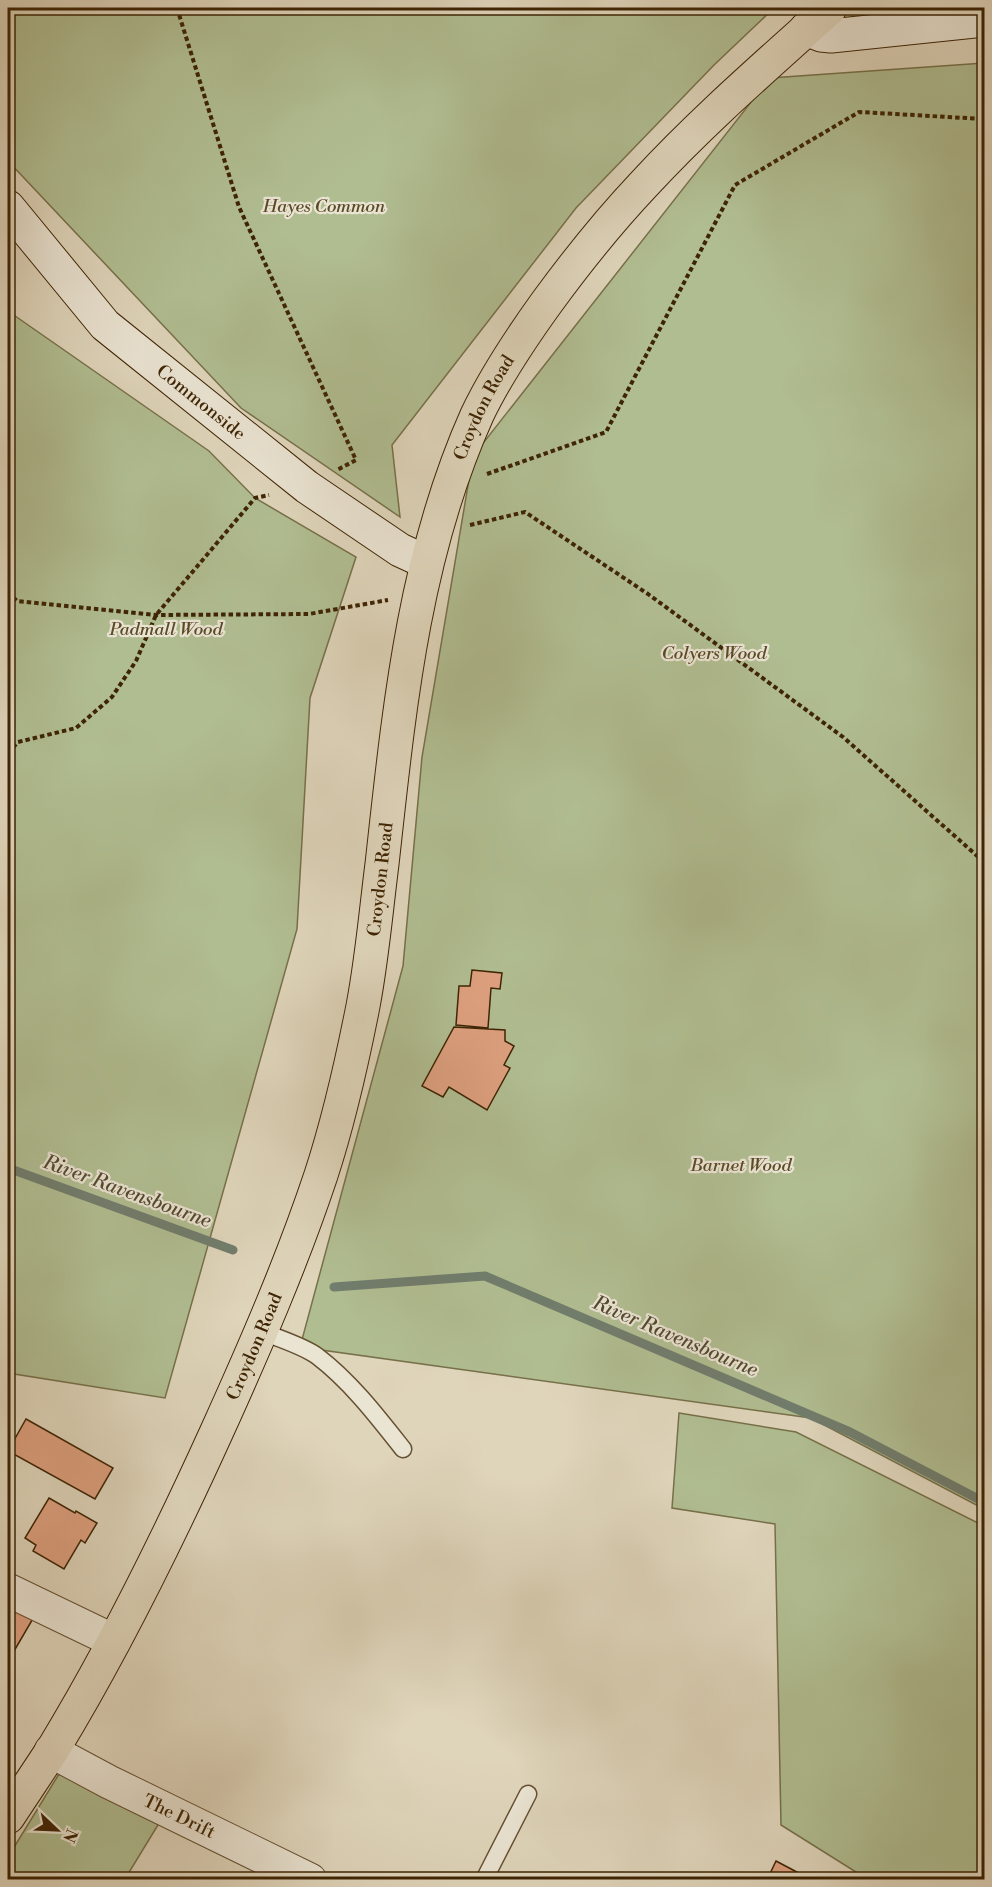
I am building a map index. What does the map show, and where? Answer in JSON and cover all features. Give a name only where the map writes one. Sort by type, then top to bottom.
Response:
[{"type":"highway","name":"Croydon Road","points":[[8,1817],[51,1751],[114,1641],[185,1501],[261,1331],[309,1211],[335,1125],[364,1002],[406,666],[418,595],[430,548],[450,487],[478,414],[527,329],[603,230],[697,130],[818,18]]},
{"type":"street","points":[[818,18],[821,35],[831,36],[984,20]]},
{"type":"street","name":"Commonside","points":[[8,207],[105,325],[307,487],[400,550],[430,548]]},
{"type":"street","points":[[8,1590],[114,1641]]},
{"type":"street","name":"The Drift","points":[[51,1751],[109,1782],[310,1880]]},
{"type":"lane","points":[[261,1331],[315,1354],[377,1416],[403,1449]]},
{"type":"lane","points":[[484,1880],[528,1794]]},
{"type":"path","points":[[8,753],[18,742],[76,728],[112,697],[136,661],[156,615],[255,498],[307,487],[356,460],[239,207],[177,8]]},
{"type":"path","points":[[450,487],[606,432],[735,185],[859,112],[984,119]]},
{"type":"path","points":[[430,548],[525,512],[648,594],[843,737],[984,862]]},
{"type":"path","points":[[8,592],[17,601],[156,615],[309,614],[418,595]]},
{"type":"green space","name":"Hayes Common","points":[[8,8],[774,8],[714,65],[576,208],[392,445],[400,517],[241,408],[8,161]]},
{"type":"green space","points":[[848,8],[925,8],[834,20]]},
{"type":"green space","points":[[984,63],[984,1509],[811,1418],[300,1347],[403,966],[422,757],[473,456],[770,78]]},
{"type":"green space","name":"Padmall Wood","points":[[8,311],[209,451],[255,498],[356,557],[310,698],[297,929],[165,1398],[8,1373]]},
{"type":"green space","points":[[679,1413],[796,1432],[984,1526],[984,1879],[867,1879],[781,1825],[775,1524],[672,1508]]},
{"type":"green space","points":[[59,1774],[161,1820],[125,1879],[8,1879],[8,1857]]},
{"type":"building","points":[[472,970],[502,973],[500,989],[491,988],[488,1028],[456,1025],[459,986],[470,986]]},
{"type":"building","points":[[454,1027],[505,1030],[505,1041],[514,1046],[504,1065],[510,1068],[487,1110],[449,1087],[443,1097],[422,1086]]},
{"type":"building","points":[[26,1419],[113,1468],[95,1499],[8,1451]]},
{"type":"building","points":[[49,1498],[97,1523],[85,1543],[81,1540],[64,1569],[33,1551],[36,1545],[25,1538]]},
{"type":"building","points":[[8,1592],[38,1610],[10,1658],[8,1656]]},
{"type":"building","points":[[776,1861],[812,1880],[767,1880]]},
{"type":"waterway","name":"River Ravensbourne","points":[[8,1168],[233,1250]]},
{"type":"waterway","name":"River Ravensbourne","points":[[334,1287],[485,1276],[850,1432],[984,1502]]},
{"type":"park label","name":"Colyers Wood","points":[[714,653]]},
{"type":"park label","name":"Barnet Wood","points":[[741,1165]]}]
